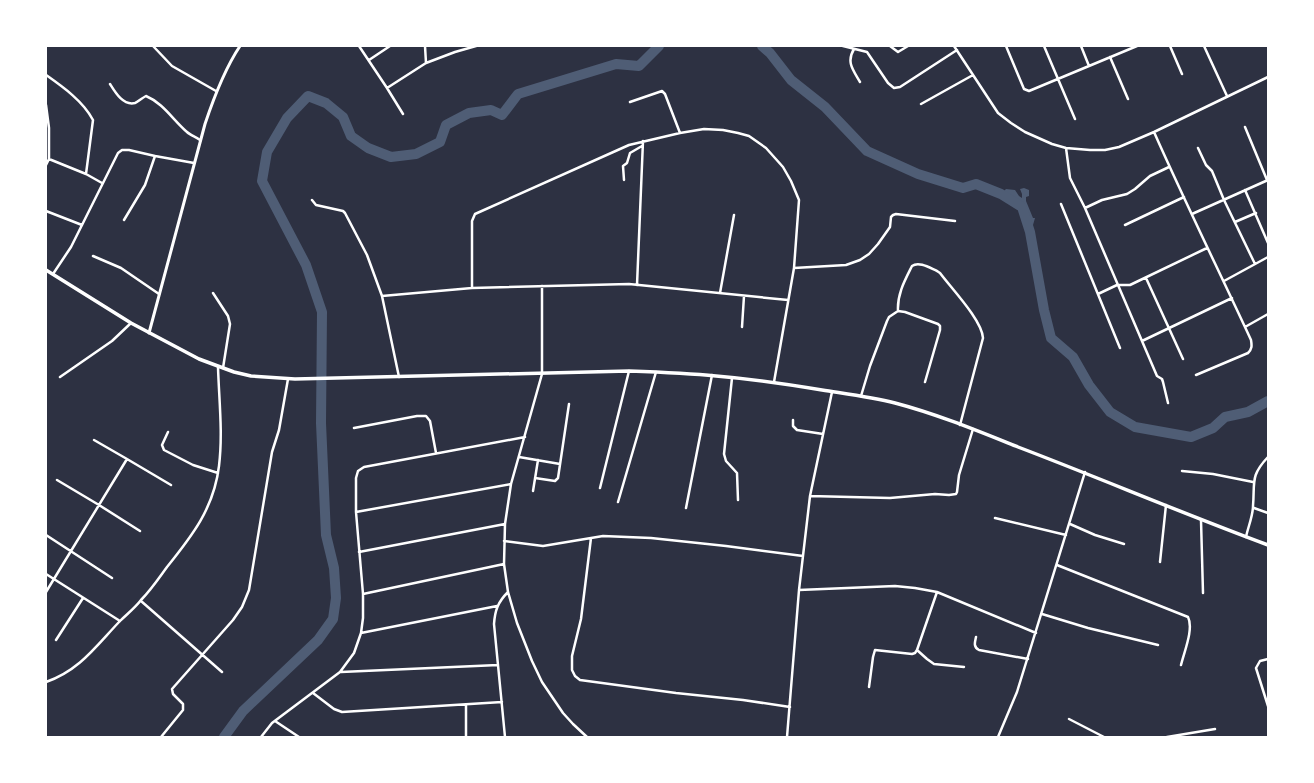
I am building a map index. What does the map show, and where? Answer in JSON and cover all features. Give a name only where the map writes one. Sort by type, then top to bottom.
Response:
[{"type":"main road","points":[[46,270],[149,334],[199,360],[251,376],[301,379],[656,372],[712,375],[774,382],[861,396],[895,404],[973,429],[1086,472],[1201,520],[1268,545]]},
{"type":"street","points":[[153,46],[172,66],[216,91]]},
{"type":"street","points":[[149,334],[200,140],[216,91],[240,46]]},
{"type":"street","points":[[359,46],[388,88],[403,114]]},
{"type":"street","points":[[369,60],[390,46]]},
{"type":"street","points":[[425,46],[426,63]]},
{"type":"street","points":[[454,52],[455,46]]},
{"type":"street","points":[[388,88],[426,63],[454,52],[476,46]]},
{"type":"street","points":[[842,46],[867,52],[888,83],[894,88],[900,87],[957,50]]},
{"type":"street","points":[[890,46],[898,52],[908,46]]},
{"type":"street","points":[[954,46],[998,112],[1025,132],[1066,148],[1105,150],[1119,147],[1154,132],[1268,77]]},
{"type":"street","points":[[1006,46],[1024,89],[1029,92],[1110,58],[1130,47],[1137,46]]},
{"type":"street","points":[[1044,46],[1075,119]]},
{"type":"street","points":[[1081,46],[1090,66]]},
{"type":"street","points":[[1170,46],[1182,74]]},
{"type":"street","points":[[1204,46],[1227,96]]},
{"type":"street","points":[[854,49],[850,55],[850,61],[852,69],[860,82]]},
{"type":"street","points":[[1110,58],[1128,98]]},
{"type":"street","points":[[46,75],[74,96],[93,120],[86,174]]},
{"type":"street","points":[[921,104],[973,76]]},
{"type":"street","points":[[110,84],[121,99],[128,103],[135,103],[146,96],[152,99],[163,107],[188,133],[200,140]]},
{"type":"street","points":[[630,102],[662,91],[680,133]]},
{"type":"street","points":[[46,105],[48,128],[47,154],[49,159],[86,174],[102,183]]},
{"type":"street","points":[[1192,214],[1267,180],[1245,126]]},
{"type":"street","points":[[472,288],[472,221],[476,214],[616,150],[642,141],[713,128],[749,136],[766,148],[788,174],[799,200],[794,268],[774,382]]},
{"type":"street","points":[[1154,132],[1207,248],[1232,298],[1252,345],[1251,350],[1248,353],[1196,375]]},
{"type":"street","points":[[637,285],[642,141]]},
{"type":"street","points":[[624,180],[622,166],[627,163],[630,153],[642,146]]},
{"type":"street","points":[[1066,148],[1070,178],[1085,208],[1157,376],[1164,382],[1168,403]]},
{"type":"street","points":[[1198,148],[1206,165],[1212,171],[1224,200],[1255,264]]},
{"type":"street","points":[[53,274],[71,247],[114,158],[118,153],[122,150],[129,150],[194,163]]},
{"type":"street","points":[[124,220],[145,185],[155,156]]},
{"type":"street","points":[[46,165],[49,159]]},
{"type":"street","points":[[1085,208],[1102,200],[1127,194],[1136,189],[1150,176],[1169,167]]},
{"type":"street","points":[[1245,190],[1268,243]]},
{"type":"street","points":[[1125,225],[1184,197]]},
{"type":"street","points":[[312,200],[316,205],[343,211],[367,255],[382,296],[400,378]]},
{"type":"street","points":[[1061,204],[1120,348]]},
{"type":"street","points":[[46,211],[82,225]]},
{"type":"street","points":[[1235,222],[1256,213]]},
{"type":"street","points":[[794,268],[846,265],[860,260],[869,254],[878,244],[890,227],[891,217],[896,214],[955,221]]},
{"type":"street","points":[[720,293],[734,215]]},
{"type":"street","points":[[1098,294],[1117,284],[1130,285],[1207,248]]},
{"type":"street","points":[[93,256],[121,268],[159,294]]},
{"type":"street","points":[[1224,281],[1268,257]]},
{"type":"street","points":[[898,310],[898,299],[900,293],[912,266],[918,264],[940,273],[975,317],[983,333],[983,338],[960,425]]},
{"type":"street","points":[[1146,278],[1183,359]]},
{"type":"street","points":[[382,296],[472,288],[629,284],[789,300]]},
{"type":"street","points":[[542,286],[542,374],[511,484],[504,524],[504,564],[508,592],[532,661],[542,682],[563,713],[587,737]]},
{"type":"street","points":[[213,293],[228,316],[230,324],[222,368]]},
{"type":"street","points":[[742,327],[744,296]]},
{"type":"street","points":[[1142,341],[1232,298]]},
{"type":"street","points":[[898,310],[940,326],[925,382]]},
{"type":"street","points":[[861,396],[870,366],[887,321],[889,317],[898,310]]},
{"type":"street","points":[[1245,327],[1268,314]]},
{"type":"street","points":[[60,377],[112,341],[131,323]]},
{"type":"street","points":[[46,682],[75,667],[87,658],[120,621],[141,601],[194,533],[203,518],[210,501],[218,473],[221,440],[218,367]]},
{"type":"street","points":[[600,488],[629,372]]},
{"type":"street","points":[[618,502],[656,372]]},
{"type":"street","points":[[686,508],[712,375]]},
{"type":"street","points":[[732,378],[724,454],[726,461],[737,473],[738,500]]},
{"type":"street","points":[[161,737],[183,710],[183,704],[173,694],[172,689],[233,620],[242,607],[249,590],[269,470],[279,430],[288,379]]},
{"type":"street","points":[[787,737],[802,556],[810,496],[832,392]]},
{"type":"street","points":[[535,478],[555,481],[558,478],[569,404]]},
{"type":"street","points":[[354,428],[417,416],[426,416],[430,421],[436,453]]},
{"type":"street","points":[[793,420],[793,426],[797,430],[823,434]]},
{"type":"street","points":[[810,496],[890,498],[935,494],[956,494],[959,475],[973,429]]},
{"type":"street","points":[[168,432],[162,445],[164,450],[193,465],[218,473]]},
{"type":"street","points":[[261,737],[275,721],[340,672],[354,653],[361,633],[363,594],[356,512],[356,478],[358,471],[364,467],[525,437]]},
{"type":"street","points":[[94,440],[171,485]]},
{"type":"street","points":[[519,457],[560,464]]},
{"type":"street","points":[[1246,537],[1253,508],[1254,482],[1257,471],[1268,457]]},
{"type":"street","points":[[46,592],[127,458]]},
{"type":"street","points":[[533,491],[538,460]]},
{"type":"street","points":[[1182,471],[1213,474],[1254,482]]},
{"type":"street","points":[[998,737],[1017,692],[1028,659],[1086,472]]},
{"type":"street","points":[[56,480],[140,531]]},
{"type":"street","points":[[356,512],[511,484]]},
{"type":"street","points":[[1160,562],[1166,505]]},
{"type":"street","points":[[1253,508],[1268,513]]},
{"type":"street","points":[[996,518],[1066,536]]},
{"type":"street","points":[[1201,520],[1203,593]]},
{"type":"street","points":[[359,552],[504,524]]},
{"type":"street","points":[[1070,524],[1095,535],[1124,544]]},
{"type":"street","points":[[46,535],[112,578]]},
{"type":"street","points":[[504,541],[543,546],[603,536],[651,538],[802,556]]},
{"type":"street","points":[[591,538],[581,619],[572,656],[572,670],[575,676],[580,680],[790,707]]},
{"type":"street","points":[[363,594],[504,564]]},
{"type":"street","points":[[1057,566],[1188,617],[1191,624],[1190,633],[1181,665]]},
{"type":"street","points":[[46,574],[120,621]]},
{"type":"street","points":[[799,590],[895,586],[915,588],[937,592],[1036,633]]},
{"type":"street","points":[[506,737],[494,614],[497,606],[508,592]]},
{"type":"street","points":[[870,687],[875,650],[912,654],[915,653],[937,592]]},
{"type":"street","points":[[56,640],[83,598]]},
{"type":"street","points":[[141,601],[222,672]]},
{"type":"street","points":[[361,633],[497,606]]},
{"type":"street","points":[[1042,614],[1088,628],[1158,646]]},
{"type":"street","points":[[976,637],[974,645],[978,650],[1028,659]]},
{"type":"street","points":[[917,650],[934,664],[964,667]]},
{"type":"street","points":[[1268,659],[1258,663],[1256,672],[1268,706]]},
{"type":"street","points":[[340,672],[498,665]]},
{"type":"street","points":[[313,693],[334,709],[342,712],[502,702]]},
{"type":"street","points":[[466,704],[466,737]]},
{"type":"street","points":[[1069,719],[1104,737]]},
{"type":"street","points":[[275,721],[299,737]]},
{"type":"street","points":[[1167,737],[1215,728]]},
{"type":"water","points":[[1024,188],[1029,190],[1029,196],[1026,197],[1026,201],[1033,218],[1035,218],[1033,225],[1030,227],[1023,206],[1002,193],[1006,189],[1015,190],[1022,198],[1020,189]]},
{"type":"waterway","points":[[224,737],[243,711],[318,640],[333,619],[336,598],[334,568],[326,535],[321,423],[322,312],[306,265],[262,181],[267,152],[287,118],[308,96],[326,103],[343,117],[351,136],[368,148],[391,157],[416,154],[440,142],[446,125],[469,113],[491,110],[502,115],[518,94],[616,64],[639,66],[659,46]]},
{"type":"waterway","points":[[762,46],[770,53],[791,80],[825,107],[867,151],[918,174],[963,188],[976,184],[1001,194],[1022,207],[1030,232],[1044,310],[1051,338],[1073,357],[1089,385],[1110,412],[1135,427],[1191,437],[1213,428],[1225,417],[1248,412],[1268,401]]}]
